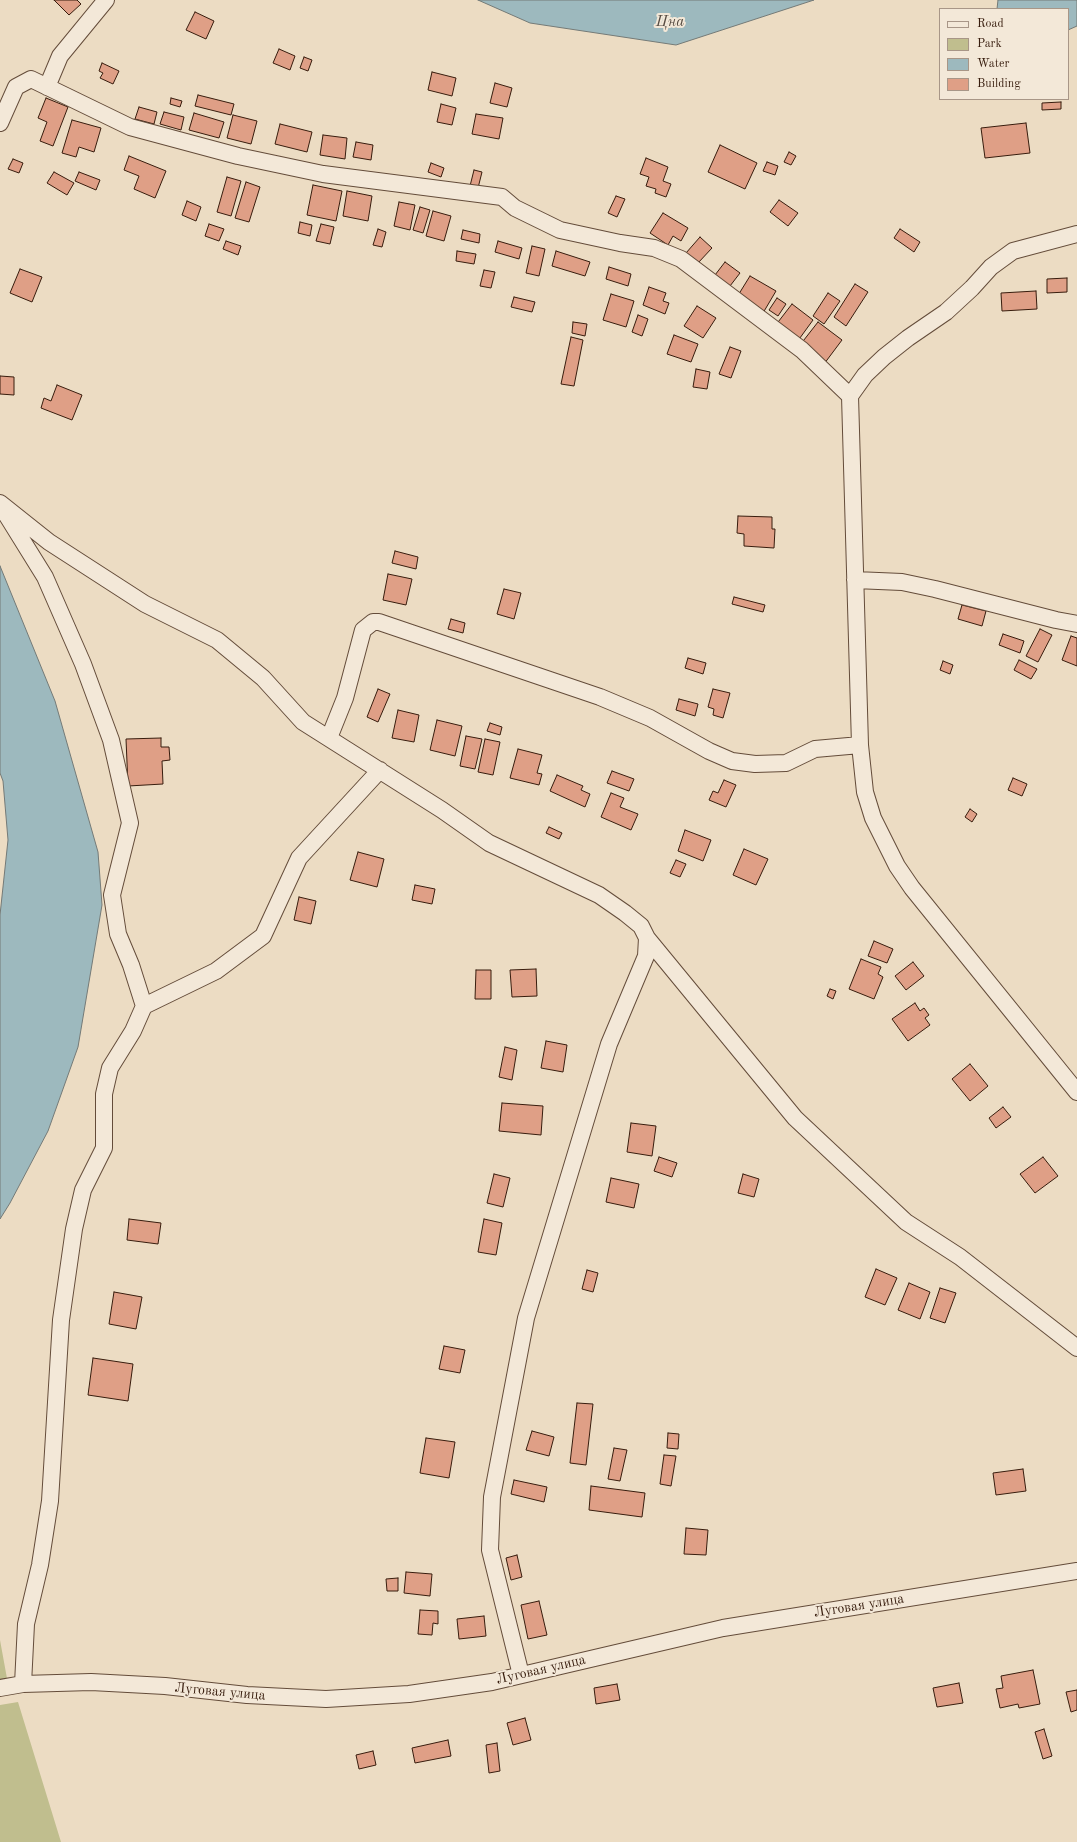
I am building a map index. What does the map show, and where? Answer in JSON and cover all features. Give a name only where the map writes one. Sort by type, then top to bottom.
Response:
[{"type":"street","points":[[47,87],[60,56],[106,0]]},
{"type":"street","points":[[0,123],[16,87],[31,79],[130,127],[238,156],[323,174],[502,197],[515,208],[560,230],[620,243],[654,248],[681,259],[802,350],[850,396]]},
{"type":"street","points":[[1077,234],[1013,251],[991,267],[972,288],[946,312],[908,338],[884,358],[865,375],[850,396],[860,745],[865,792],[873,818],[897,866],[951,938],[1077,1092]]},
{"type":"street","points":[[0,504],[49,542],[145,604],[217,640],[263,678],[304,722],[442,810],[489,843],[599,895],[641,926],[647,938],[795,1118],[906,1222],[960,1257],[1077,1348]]},
{"type":"street","points":[[0,504],[46,577],[83,664],[111,740],[130,823],[112,895],[118,934],[144,1006]]},
{"type":"street","points":[[855,580],[902,582],[935,588],[1056,620],[1077,624]]},
{"type":"street","points":[[329,738],[345,698],[363,630],[373,622],[379,622],[600,697],[650,718],[709,751],[732,761],[755,764],[786,763],[815,749],[860,745]]},
{"type":"street","points":[[23,1684],[26,1624],[40,1565],[50,1501],[61,1320],[74,1229],[83,1190],[104,1148],[104,1094],[110,1068],[133,1031],[144,1006],[216,971],[263,936],[299,858],[380,770]]},
{"type":"street","points":[[521,1676],[490,1550],[492,1497],[526,1318],[609,1044],[646,956],[647,938]]},
{"type":"street","name":"Луговая улица","points":[[0,1688],[23,1684],[91,1682],[165,1686],[246,1695],[326,1699],[408,1694],[492,1682],[521,1676],[723,1628],[1077,1571]]},
{"type":"green space","points":[[0,1640],[8,1684],[0,1685]]},
{"type":"green space","points":[[18,1702],[61,1842],[0,1842],[0,1705]]},
{"type":"water","name":"Цна","points":[[478,0],[814,0],[676,45],[530,23]]},
{"type":"water","points":[[998,0],[1077,0],[1077,26],[1069,30],[1069,8],[997,8]]},
{"type":"water","points":[[0,566],[55,701],[98,852],[102,905],[78,1047],[48,1131],[0,1219],[0,915],[8,840],[3,781],[0,773]]},
{"type":"building","points":[[54,0],[77,0],[81,4],[69,15]]},
{"type":"building","points":[[195,12],[214,21],[206,39],[186,30]]},
{"type":"building","points":[[279,49],[295,56],[290,70],[273,63]]},
{"type":"building","points":[[304,57],[312,60],[308,71],[300,68]]},
{"type":"building","points":[[102,63],[119,71],[113,84],[100,78],[103,73],[99,71]]},
{"type":"building","points":[[432,72],[456,78],[452,96],[428,90]]},
{"type":"building","points":[[495,83],[512,88],[507,107],[490,103]]},
{"type":"building","points":[[198,95],[234,104],[231,115],[195,106]]},
{"type":"building","points":[[46,98],[68,107],[53,146],[40,141],[47,122],[38,118]]},
{"type":"building","points":[[171,98],[182,101],[180,107],[170,104]]},
{"type":"building","points":[[1061,102],[1061,109],[1042,110],[1042,103]]},
{"type":"building","points":[[441,104],[456,108],[452,125],[437,122]]},
{"type":"building","points":[[139,107],[157,112],[154,124],[135,119]]},
{"type":"building","points":[[164,112],[184,117],[181,130],[160,124]]},
{"type":"building","points":[[194,113],[224,122],[219,138],[189,130]]},
{"type":"building","points":[[476,114],[503,118],[499,139],[472,134]]},
{"type":"building","points":[[233,115],[257,121],[251,144],[227,138]]},
{"type":"building","points":[[72,120],[101,128],[94,152],[79,147],[76,157],[62,153]]},
{"type":"building","points":[[1026,123],[1030,153],[985,158],[981,128]]},
{"type":"building","points":[[280,124],[312,132],[307,152],[275,144]]},
{"type":"building","points":[[323,135],[347,138],[345,159],[320,155]]},
{"type":"building","points":[[356,142],[373,145],[371,160],[353,157]]},
{"type":"building","points":[[720,145],[757,163],[745,189],[708,172]]},
{"type":"building","points":[[789,152],[796,156],[791,165],[784,162]]},
{"type":"building","points":[[129,156],[166,171],[155,198],[134,189],[139,176],[124,170]]},
{"type":"building","points":[[646,158],[668,167],[663,181],[671,184],[666,197],[655,193],[656,189],[646,186],[649,177],[640,174]]},
{"type":"building","points":[[13,159],[23,163],[19,173],[8,169]]},
{"type":"building","points":[[767,162],[778,166],[775,175],[763,171]]},
{"type":"building","points":[[431,163],[444,168],[441,177],[428,172]]},
{"type":"building","points":[[474,170],[482,172],[478,188],[470,186]]},
{"type":"building","points":[[54,172],[74,183],[67,195],[47,183]]},
{"type":"building","points":[[79,172],[100,180],[96,190],[75,181]]},
{"type":"building","points":[[227,177],[241,181],[231,216],[217,212]]},
{"type":"building","points":[[246,182],[260,187],[249,222],[235,218]]},
{"type":"building","points":[[313,185],[342,191],[336,221],[307,215]]},
{"type":"building","points":[[347,191],[372,196],[368,221],[343,216]]},
{"type":"building","points":[[616,196],[625,199],[617,217],[608,213]]},
{"type":"building","points":[[779,200],[798,213],[788,226],[770,212]]},
{"type":"building","points":[[187,201],[201,207],[196,221],[182,215]]},
{"type":"building","points":[[399,202],[415,205],[410,230],[394,226]]},
{"type":"building","points":[[420,207],[430,210],[423,233],[413,230]]},
{"type":"building","points":[[433,211],[451,216],[444,241],[426,236]]},
{"type":"building","points":[[663,213],[688,228],[681,241],[673,236],[668,245],[650,233]]},
{"type":"building","points":[[300,222],[312,225],[310,236],[298,233]]},
{"type":"building","points":[[209,224],[224,229],[219,241],[205,236]]},
{"type":"building","points":[[321,224],[334,227],[330,244],[316,241]]},
{"type":"building","points":[[378,229],[386,232],[382,247],[373,245]]},
{"type":"building","points":[[900,229],[920,242],[914,252],[894,238]]},
{"type":"building","points":[[463,230],[480,234],[479,243],[461,239]]},
{"type":"building","points":[[700,237],[712,248],[698,263],[686,253]]},
{"type":"building","points":[[226,241],[241,246],[238,255],[223,249]]},
{"type":"building","points":[[498,241],[522,248],[519,259],[495,252]]},
{"type":"building","points":[[532,246],[545,249],[539,276],[526,273]]},
{"type":"building","points":[[457,251],[476,254],[474,264],[456,261]]},
{"type":"building","points":[[556,251],[590,262],[585,276],[552,266]]},
{"type":"building","points":[[725,262],[740,273],[730,286],[715,275]]},
{"type":"building","points":[[609,267],[631,274],[628,286],[606,279]]},
{"type":"building","points":[[20,269],[42,277],[32,302],[10,293]]},
{"type":"building","points":[[484,270],[495,272],[491,288],[480,286]]},
{"type":"building","points":[[750,276],[776,291],[763,313],[737,297]]},
{"type":"building","points":[[1067,278],[1067,292],[1047,293],[1047,279]]},
{"type":"building","points":[[855,284],[868,292],[846,326],[834,317]]},
{"type":"building","points":[[649,287],[666,293],[663,301],[669,303],[665,314],[643,305]]},
{"type":"building","points":[[1036,291],[1037,309],[1002,311],[1001,293]]},
{"type":"building","points":[[828,293],[840,301],[824,324],[813,316]]},
{"type":"building","points":[[611,294],[634,301],[626,327],[603,320]]},
{"type":"building","points":[[514,297],[535,302],[532,312],[511,307]]},
{"type":"building","points":[[777,298],[786,304],[778,316],[769,310]]},
{"type":"building","points":[[792,304],[813,320],[797,342],[775,326]]},
{"type":"building","points":[[697,306],[716,318],[703,338],[684,326]]},
{"type":"building","points":[[638,315],[648,319],[642,336],[632,332]]},
{"type":"building","points":[[573,322],[587,324],[585,336],[572,333]]},
{"type":"building","points":[[818,322],[842,340],[824,364],[800,345]]},
{"type":"building","points":[[674,335],[698,344],[691,362],[667,354]]},
{"type":"building","points":[[571,337],[583,340],[574,386],[561,384]]},
{"type":"building","points":[[730,347],[741,351],[731,378],[719,374]]},
{"type":"building","points":[[696,369],[710,372],[707,389],[693,387]]},
{"type":"building","points":[[0,376],[14,377],[14,395],[0,394]]},
{"type":"building","points":[[57,385],[82,395],[72,420],[41,408],[44,398],[51,401]]},
{"type":"building","points":[[738,516],[772,517],[772,529],[775,529],[774,548],[744,546],[744,534],[737,533]]},
{"type":"building","points":[[395,551],[418,557],[416,569],[392,563]]},
{"type":"building","points":[[388,574],[412,579],[406,605],[383,600]]},
{"type":"building","points":[[504,589],[521,593],[514,619],[497,614]]},
{"type":"building","points":[[734,597],[765,605],[763,612],[732,604]]},
{"type":"building","points":[[962,605],[986,611],[982,626],[958,619]]},
{"type":"building","points":[[451,619],[465,623],[463,633],[448,629]]},
{"type":"building","points":[[1040,629],[1052,635],[1038,662],[1026,656]]},
{"type":"building","points":[[1003,634],[1024,641],[1020,653],[999,645]]},
{"type":"building","points":[[1071,636],[1077,638],[1077,666],[1062,660]]},
{"type":"building","points":[[688,658],[706,663],[703,674],[685,668]]},
{"type":"building","points":[[1019,660],[1037,669],[1031,679],[1014,670]]},
{"type":"building","points":[[943,661],[953,665],[950,674],[940,670]]},
{"type":"building","points":[[378,689],[390,694],[378,722],[367,717]]},
{"type":"building","points":[[713,689],[730,693],[723,718],[713,715],[714,709],[708,707]]},
{"type":"building","points":[[679,699],[698,704],[695,716],[676,710]]},
{"type":"building","points":[[398,710],[419,715],[414,742],[392,738]]},
{"type":"building","points":[[437,720],[462,726],[455,756],[430,750]]},
{"type":"building","points":[[490,723],[502,727],[500,735],[487,731]]},
{"type":"building","points":[[466,736],[482,739],[475,769],[460,766]]},
{"type":"building","points":[[161,738],[161,747],[169,747],[170,760],[162,761],[163,784],[128,786],[126,739]]},
{"type":"building","points":[[485,739],[500,742],[493,775],[478,772]]},
{"type":"building","points":[[518,749],[542,755],[537,773],[542,774],[539,785],[510,778]]},
{"type":"building","points":[[612,771],[634,779],[629,791],[607,783]]},
{"type":"building","points":[[557,775],[583,786],[581,790],[590,794],[585,807],[550,791]]},
{"type":"building","points":[[1013,778],[1027,784],[1022,796],[1008,790]]},
{"type":"building","points":[[724,780],[736,785],[726,807],[709,800],[713,791],[718,793]]},
{"type":"building","points":[[611,793],[624,798],[620,807],[638,814],[631,830],[601,817]]},
{"type":"building","points":[[970,809],[977,814],[972,822],[965,817]]},
{"type":"building","points":[[549,827],[562,833],[559,839],[546,833]]},
{"type":"building","points":[[685,830],[711,840],[703,861],[678,851]]},
{"type":"building","points":[[744,849],[768,859],[756,885],[733,875]]},
{"type":"building","points":[[358,852],[384,859],[377,887],[350,880]]},
{"type":"building","points":[[676,860],[686,864],[680,877],[670,873]]},
{"type":"building","points":[[415,885],[435,889],[432,904],[412,900]]},
{"type":"building","points":[[299,897],[316,901],[311,924],[294,920]]},
{"type":"building","points":[[874,941],[893,949],[887,963],[868,956]]},
{"type":"building","points":[[861,959],[881,967],[878,974],[883,977],[874,999],[849,989]]},
{"type":"building","points":[[913,962],[924,976],[906,990],[895,976]]},
{"type":"building","points":[[536,969],[537,996],[512,997],[510,970]]},
{"type":"building","points":[[476,970],[491,970],[491,999],[475,999]]},
{"type":"building","points":[[830,989],[836,991],[833,999],[827,996]]},
{"type":"building","points":[[915,1003],[920,1011],[924,1008],[929,1015],[925,1018],[930,1025],[908,1041],[892,1019]]},
{"type":"building","points":[[546,1041],[567,1045],[563,1072],[541,1068]]},
{"type":"building","points":[[505,1047],[517,1050],[512,1080],[499,1077]]},
{"type":"building","points":[[970,1064],[988,1086],[970,1101],[952,1079]]},
{"type":"building","points":[[502,1103],[543,1106],[541,1135],[499,1131]]},
{"type":"building","points":[[1003,1107],[1011,1117],[996,1128],[989,1118]]},
{"type":"building","points":[[631,1123],[656,1126],[652,1156],[627,1152]]},
{"type":"building","points":[[659,1157],[677,1163],[672,1177],[654,1171]]},
{"type":"building","points":[[1043,1157],[1058,1176],[1035,1193],[1020,1174]]},
{"type":"building","points":[[494,1174],[510,1178],[503,1207],[487,1203]]},
{"type":"building","points":[[743,1174],[759,1179],[754,1197],[738,1193]]},
{"type":"building","points":[[611,1178],[639,1184],[634,1208],[606,1202]]},
{"type":"building","points":[[129,1219],[161,1223],[158,1244],[127,1240]]},
{"type":"building","points":[[484,1219],[502,1223],[496,1255],[478,1252]]},
{"type":"building","points":[[876,1269],[897,1278],[885,1305],[865,1297]]},
{"type":"building","points":[[587,1270],[598,1273],[593,1292],[582,1289]]},
{"type":"building","points":[[909,1283],[930,1292],[920,1319],[898,1310]]},
{"type":"building","points":[[940,1288],[956,1293],[945,1323],[930,1318]]},
{"type":"building","points":[[114,1292],[142,1297],[136,1329],[109,1324]]},
{"type":"building","points":[[444,1346],[465,1350],[460,1373],[439,1369]]},
{"type":"building","points":[[93,1358],[133,1364],[128,1401],[88,1395]]},
{"type":"building","points":[[577,1403],[593,1404],[586,1465],[570,1463]]},
{"type":"building","points":[[532,1431],[554,1437],[549,1456],[526,1450]]},
{"type":"building","points":[[668,1433],[679,1434],[678,1449],[667,1448]]},
{"type":"building","points":[[426,1438],[455,1442],[449,1478],[420,1473]]},
{"type":"building","points":[[614,1448],[627,1450],[620,1481],[608,1479]]},
{"type":"building","points":[[664,1455],[676,1456],[671,1486],[660,1484]]},
{"type":"building","points":[[1023,1469],[1026,1491],[996,1495],[993,1473]]},
{"type":"building","points":[[514,1480],[547,1487],[544,1502],[511,1494]]},
{"type":"building","points":[[591,1486],[645,1493],[642,1517],[589,1510]]},
{"type":"building","points":[[686,1528],[708,1530],[706,1555],[684,1554]]},
{"type":"building","points":[[517,1555],[522,1577],[511,1580],[506,1558]]},
{"type":"building","points":[[406,1572],[432,1574],[430,1596],[404,1593]]},
{"type":"building","points":[[398,1578],[398,1591],[387,1591],[386,1579]]},
{"type":"building","points":[[539,1601],[547,1635],[528,1639],[521,1605]]},
{"type":"building","points":[[420,1610],[438,1611],[438,1624],[433,1623],[432,1635],[418,1634]]},
{"type":"building","points":[[484,1616],[486,1636],[459,1639],[457,1619]]},
{"type":"building","points":[[1033,1670],[1040,1704],[1019,1708],[1018,1704],[1000,1708],[996,1689],[1003,1688],[1001,1676]]},
{"type":"building","points":[[959,1683],[963,1703],[937,1707],[933,1688]]},
{"type":"building","points":[[617,1684],[620,1700],[596,1704],[594,1688]]},
{"type":"building","points":[[1077,1690],[1077,1710],[1071,1712],[1066,1692]]},
{"type":"building","points":[[525,1718],[531,1740],[513,1745],[507,1723]]},
{"type":"building","points":[[1044,1729],[1052,1756],[1043,1759],[1035,1732]]},
{"type":"building","points":[[448,1740],[451,1756],[415,1763],[412,1748]]},
{"type":"building","points":[[497,1743],[500,1771],[489,1773],[486,1745]]},
{"type":"building","points":[[373,1751],[376,1765],[359,1769],[356,1755]]}]
